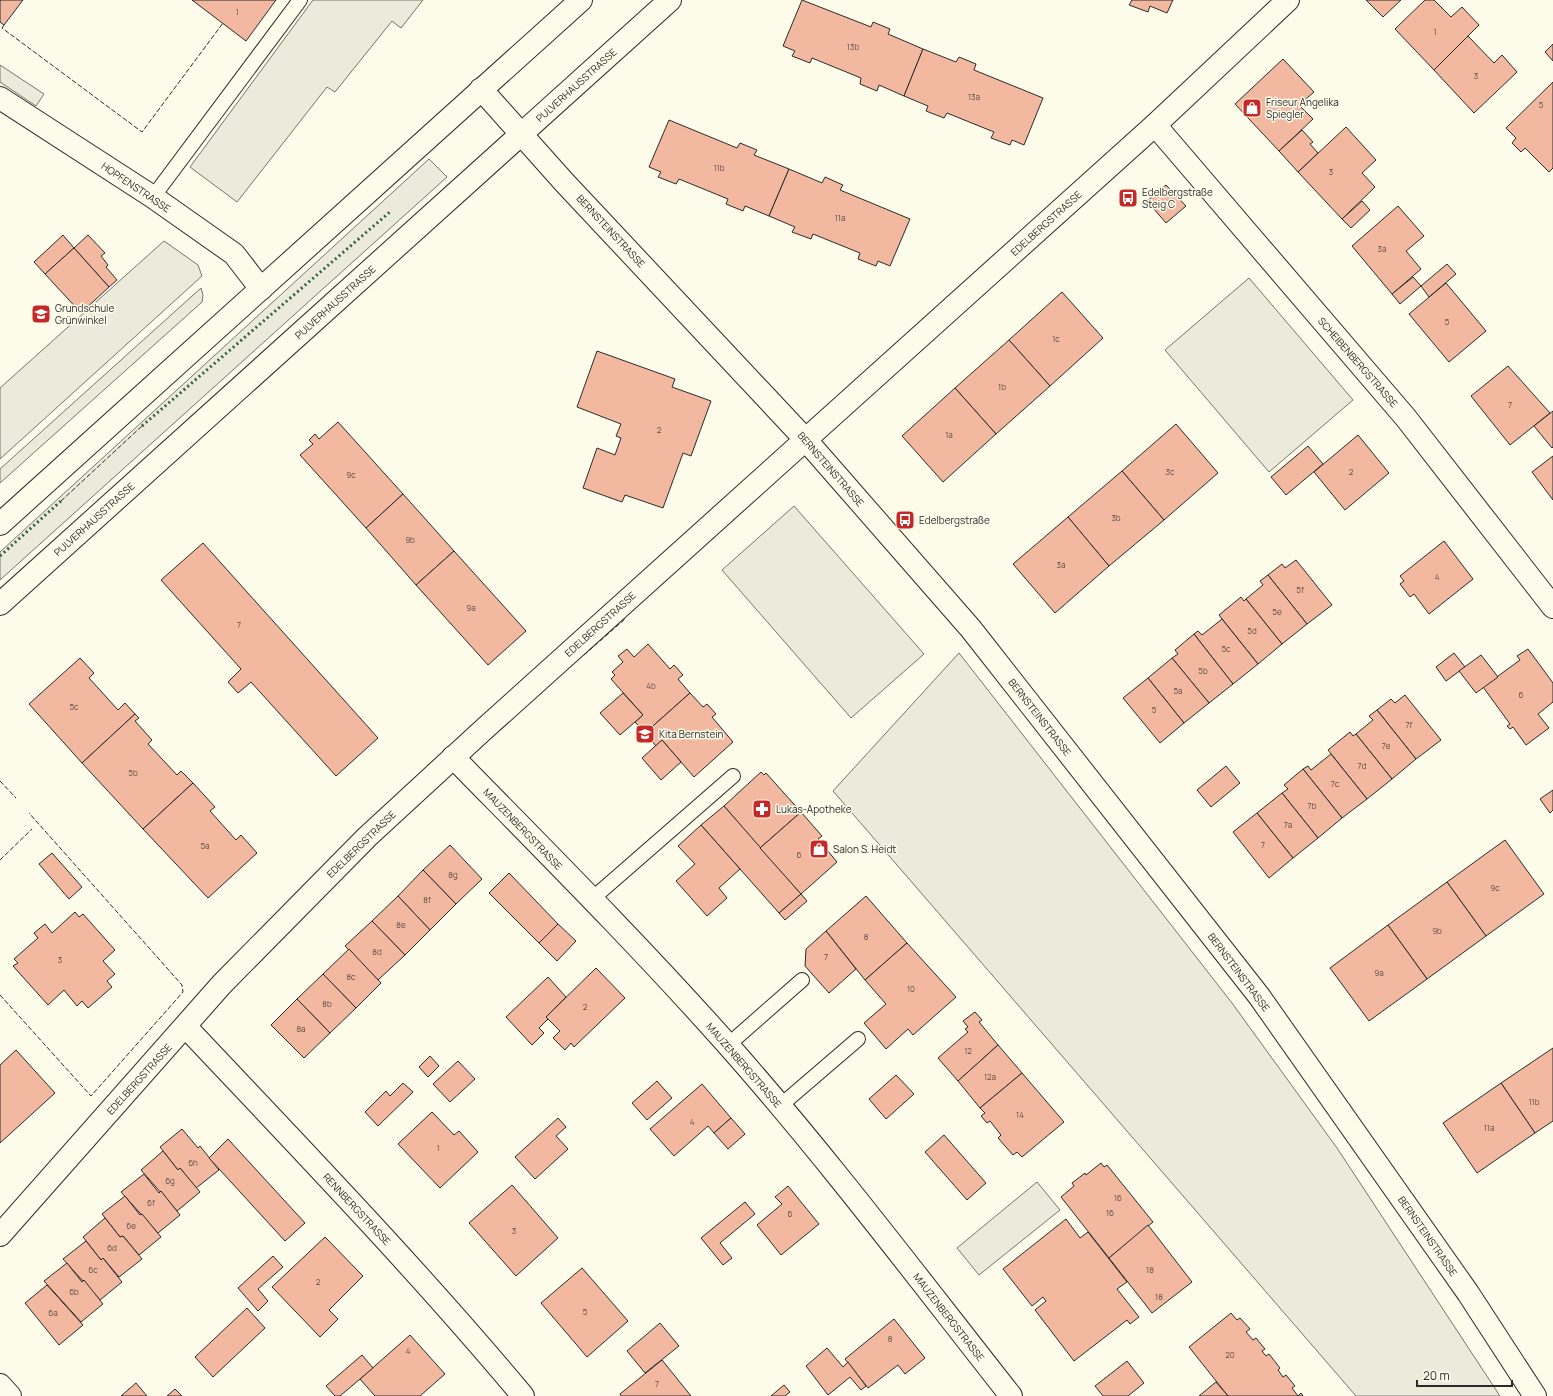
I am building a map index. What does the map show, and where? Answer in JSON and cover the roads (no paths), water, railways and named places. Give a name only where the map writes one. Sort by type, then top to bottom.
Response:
[{"type":"street","points":[[0,524],[581,0]]},
{"type":"street","name":"PULVERHAUSSTRASSE","points":[[0,604],[670,0]]},
{"type":"street","name":"EDELBERGSTRASSE","points":[[0,1235],[222,984],[367,836],[453,756],[1154,125],[1288,0]]},
{"type":"street","name":"BERNSTEINSTRASSE","points":[[481,89],[521,134],[805,439],[971,629],[1259,996],[1468,1293],[1535,1396]]},
{"type":"street","name":"HOPFENSTRASSE","points":[[0,98],[153,197],[234,254],[261,288]]},
{"type":"street","name":"SCHEIBENBERGSTRASSE","points":[[1154,125],[1406,418],[1553,607]]},
{"type":"street","name":"MAUZENBERGSTRASSE","points":[[453,756],[653,961],[728,1046],[780,1106],[1011,1396]]},
{"type":"street","name":"RENNBERGSTRASSE","points":[[186,1026],[411,1266],[523,1396]]},
{"type":"street","points":[[0,1385],[10,1396]]},
{"type":"lane","points":[[153,197],[300,0]]},
{"type":"lane","points":[[592,899],[733,776]]},
{"type":"lane","points":[[728,1046],[802,980]]},
{"type":"lane","points":[[780,1106],[858,1039]]},
{"type":"place","name":"Friseur Angelika Spiegler","points":[[1252,108]]},
{"type":"place","name":"Edelbergstraße Steig C","points":[[1128,198]]},
{"type":"place","name":"Grundschule Grünwinkel","points":[[41,314]]},
{"type":"place","name":"Edelbergstraße","points":[[905,520]]},
{"type":"place","name":"Kita Bernstein","points":[[645,734]]},
{"type":"place","name":"Lukas-Apotheke","points":[[762,809]]},
{"type":"place","name":"Salon S. Heidt","points":[[819,849]]}]
